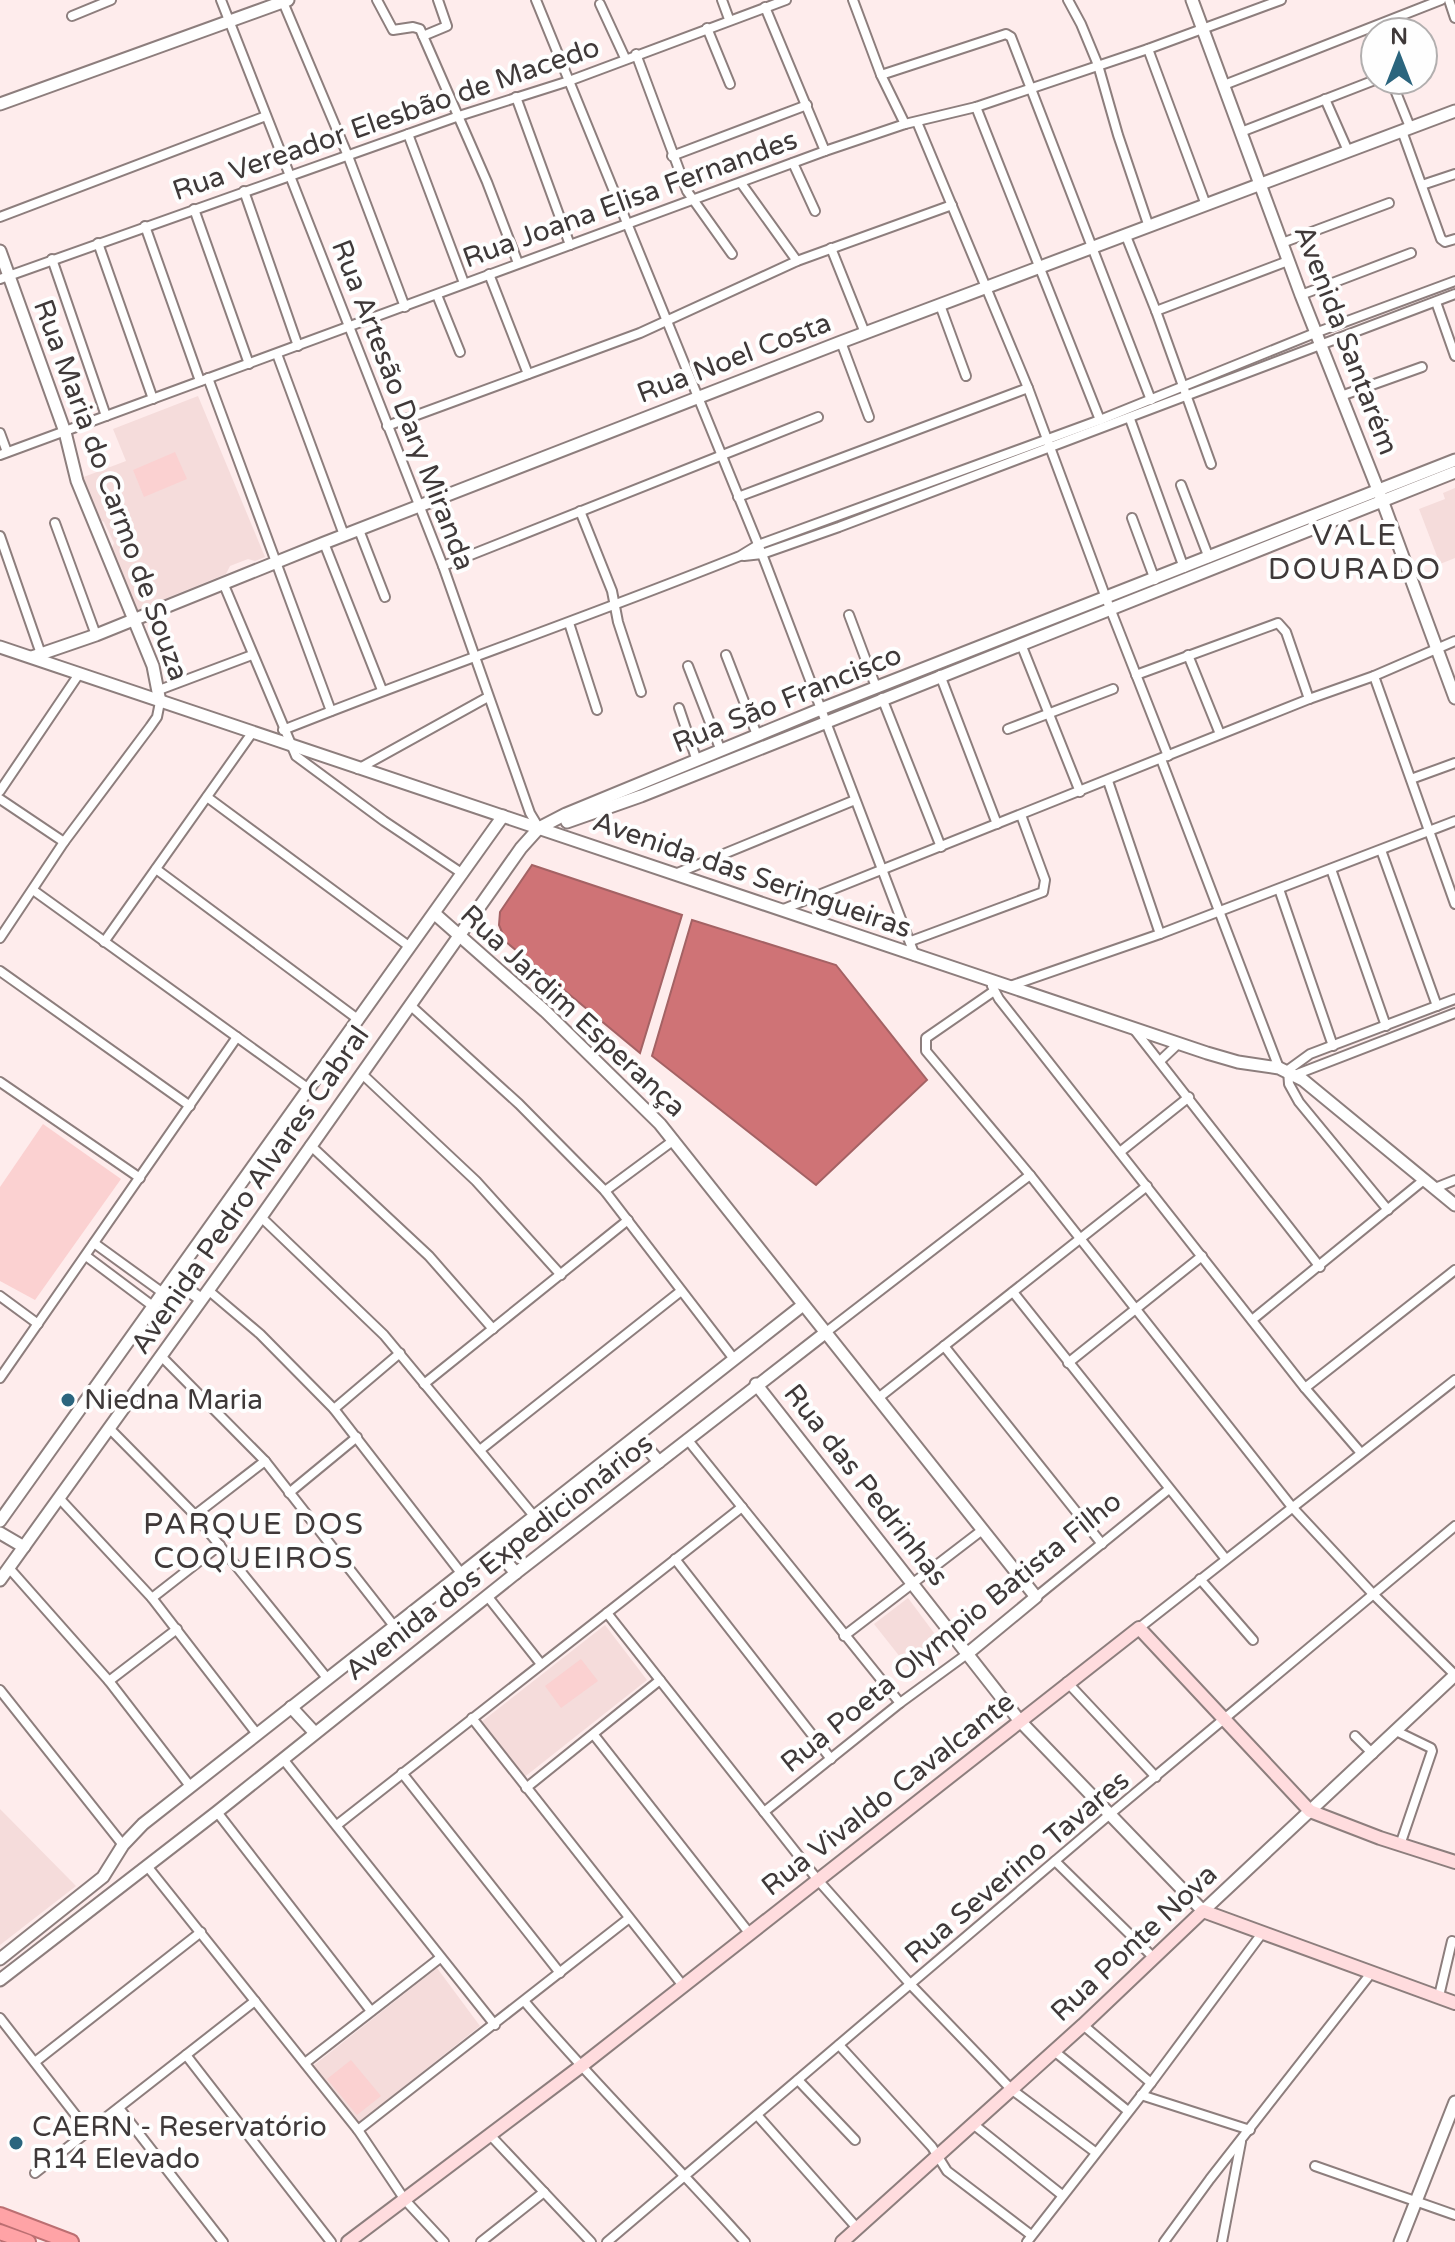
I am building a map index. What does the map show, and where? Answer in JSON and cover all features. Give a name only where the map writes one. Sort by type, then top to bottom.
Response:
[{"type":"highway","points":[[0,2215],[71,2242]]},
{"type":"highway","points":[[0,2232],[28,2242]]},
{"type":"main road","name":"Rua Vivaldo Cavalcante","points":[[348,2242],[684,1987],[817,1879],[1139,1628]]},
{"type":"main road","points":[[1139,1628],[1310,1811],[1455,1862]]},
{"type":"main road","points":[[1203,1911],[1455,2003]]},
{"type":"main road","name":"Rua Ponte Nova","points":[[842,2242],[1083,2025],[1203,1911]]},
{"type":"street","points":[[72,16],[111,0]]},
{"type":"street","name":"Rua Artesão Dary Miranda","points":[[221,0],[443,566],[530,813],[539,828]]},
{"type":"street","points":[[377,0],[393,30],[417,28],[423,36],[518,263]]},
{"type":"street","points":[[423,36],[447,26],[438,0]]},
{"type":"street","points":[[536,0],[760,549],[915,956]]},
{"type":"street","points":[[722,0],[729,19]]},
{"type":"street","points":[[853,0],[881,75],[905,124]]},
{"type":"street","points":[[1068,0],[1098,65],[1149,227]]},
{"type":"street","name":"Avenida Santarém","points":[[1192,0],[1317,339],[1380,495],[1455,698]]},
{"type":"street","points":[[1251,0],[1254,10]]},
{"type":"street","name":"Rua Joana Elisa Fernandes","points":[[3,454],[825,151],[905,124],[976,107],[1203,30],[1281,0]]},
{"type":"street","points":[[1224,85],[1441,0]]},
{"type":"street","points":[[1449,0],[1455,18]]},
{"type":"street","points":[[0,104],[286,1],[405,307]]},
{"type":"street","name":"Rua Vereador Elesbão de Macedo","points":[[4,277],[459,116],[569,81],[782,1]]},
{"type":"street","points":[[600,4],[625,58]]},
{"type":"street","points":[[765,7],[825,151]]},
{"type":"street","points":[[707,28],[730,84]]},
{"type":"street","points":[[881,75],[1006,34],[1011,37],[1151,400]]},
{"type":"street","points":[[1148,49],[1206,205]]},
{"type":"street","points":[[636,54],[672,156],[692,200],[732,254]]},
{"type":"street","points":[[1241,132],[1359,86]]},
{"type":"street","points":[[1396,96],[1442,241],[1455,239]]},
{"type":"street","points":[[516,97],[570,245]]},
{"type":"street","points":[[1325,99],[1348,151]]},
{"type":"street","points":[[672,156],[807,105]]},
{"type":"street","points":[[976,107],[1100,420]]},
{"type":"street","name":"Rua Noel Costa","points":[[37,655],[133,621],[344,535],[841,342],[1455,111]]},
{"type":"street","points":[[0,217],[266,116]]},
{"type":"street","points":[[917,122],[1028,388],[1136,675],[1220,911],[1288,1073],[1289,1084],[1299,1102],[1388,1210]]},
{"type":"street","points":[[408,134],[464,283]]},
{"type":"street","points":[[793,163],[815,211]]},
{"type":"street","points":[[1422,185],[1455,174]]},
{"type":"street","points":[[741,183],[797,261]]},
{"type":"street","points":[[244,191],[298,346]]},
{"type":"street","points":[[1282,243],[1389,203]]},
{"type":"street","points":[[387,426],[667,321],[797,261],[952,205]]},
{"type":"street","points":[[194,209],[249,364]]},
{"type":"street","points":[[145,226],[331,711]]},
{"type":"street","points":[[1126,236],[1211,464]]},
{"type":"street","points":[[98,243],[153,399]]},
{"type":"street","points":[[831,248],[865,333]]},
{"type":"street","name":"Rua Maria do Carmo de Souza","points":[[0,251],[4,277],[65,432],[77,481],[153,666],[160,696],[157,717],[64,842],[0,938]]},
{"type":"street","points":[[1301,295],[1411,253]]},
{"type":"street","points":[[52,259],[106,416]]},
{"type":"street","points":[[1156,311],[1288,261]]},
{"type":"street","points":[[489,274],[528,374]]},
{"type":"street","points":[[283,730],[740,556],[1130,419],[1184,392],[1455,281]]},
{"type":"street","points":[[1317,339],[1455,294]]},
{"type":"street","points":[[437,295],[460,352]]},
{"type":"street","points":[[1436,302],[1455,356]]},
{"type":"street","points":[[940,305],[966,376]]},
{"type":"street","points":[[841,342],[869,417]]},
{"type":"street","points":[[277,354],[344,535]]},
{"type":"street","points":[[1341,396],[1422,367]]},
{"type":"street","points":[[738,497],[1028,388]]},
{"type":"street","points":[[760,549],[1151,400],[1184,392]]},
{"type":"street","points":[[443,566],[818,417]]},
{"type":"street","points":[[1130,419],[1184,568]]},
{"type":"street","points":[[0,433],[3,454]]},
{"type":"street","name":"Rua São Francisco","points":[[539,828],[641,796],[823,715],[1380,495],[1455,460]]},
{"type":"street","name":"Rua São Francisco","points":[[879,693],[940,675],[1021,644],[1155,580],[1209,558],[1380,495],[1455,472]]},
{"type":"street","points":[[1181,485],[1209,558]]},
{"type":"street","points":[[580,511],[612,591],[641,692]]},
{"type":"street","points":[[1132,518],[1155,580]]},
{"type":"street","points":[[55,523],[96,635]]},
{"type":"street","points":[[359,530],[385,597]]},
{"type":"street","points":[[0,536],[37,655]]},
{"type":"street","points":[[324,543],[382,690]]},
{"type":"street","points":[[224,585],[296,756],[317,774],[463,874]]},
{"type":"street","points":[[849,615],[941,847]]},
{"type":"street","points":[[569,623],[597,710]]},
{"type":"street","points":[[1136,675],[1278,623],[1286,632],[1309,699]]},
{"type":"street","points":[[781,910],[1220,734],[1374,676],[1455,641]]},
{"type":"street","points":[[1021,644],[1080,792]]},
{"type":"street","name":"Avenida das Seringueiras","points":[[0,647],[37,655],[79,674],[160,696],[290,747],[781,910],[992,986],[1010,986],[1238,1062],[1288,1073]]},
{"type":"street","points":[[160,696],[252,655]]},
{"type":"street","points":[[726,655],[757,735]]},
{"type":"street","points":[[1188,655],[1220,734]]},
{"type":"street","points":[[688,666],[721,751]]},
{"type":"street","points":[[0,791],[79,674]]},
{"type":"street","name":"Rua São Francisco","points":[[940,675],[997,824]]},
{"type":"street","points":[[1374,676],[1455,904]]},
{"type":"street","points":[[1008,729],[1113,689]]},
{"type":"street","points":[[358,769],[488,697]]},
{"type":"street","points":[[679,708],[697,761]]},
{"type":"street","name":"Rua São Francisco","points":[[539,828],[757,735],[823,715]]},
{"type":"street","points":[[104,942],[252,733]]},
{"type":"street","points":[[1411,779],[1455,763]]},
{"type":"street","points":[[1108,781],[1160,934]]},
{"type":"street","points":[[207,797],[410,947]]},
{"type":"street","points":[[0,799],[64,842]]},
{"type":"street","points":[[675,874],[855,800]]},
{"type":"street","points":[[911,941],[1043,892],[1046,887],[1021,815]]},
{"type":"street","name":"Avenida Pedro Alvares Cabral","points":[[0,1521],[4,1506],[154,1307],[503,816]]},
{"type":"street","points":[[1010,986],[1160,934],[1455,821]]},
{"type":"street","name":"Avenida Pedro Alvares Cabral","points":[[0,1580],[521,848],[539,828]]},
{"type":"street","points":[[1381,850],[1437,1006]]},
{"type":"street","points":[[156,869],[359,1020]]},
{"type":"street","points":[[1331,869],[1386,1026]]},
{"type":"street","points":[[1279,889],[1333,1046]]},
{"type":"street","points":[[33,890],[309,1089]]},
{"type":"street","name":"Rua Jardim Esperança","points":[[435,914],[604,1067],[674,1140],[1036,1597]]},
{"type":"street","points":[[0,971],[190,1106]]},
{"type":"street","points":[[1361,1453],[1305,1388],[992,986],[936,1029],[925,1042],[926,1051],[1030,1175],[1292,1507],[1373,1594],[1455,1675]]},
{"type":"street","points":[[1288,1073],[1310,1054],[1455,999]]},
{"type":"street","points":[[410,1005],[519,1104],[605,1191],[734,1359]]},
{"type":"street","points":[[1288,1073],[1455,1013]]},
{"type":"street","points":[[1132,1026],[1320,1267]]},
{"type":"street","points":[[0,1378],[237,1037]]},
{"type":"street","points":[[1160,1061],[1179,1043]]},
{"type":"street","points":[[361,1073],[486,1190],[561,1275]]},
{"type":"street","points":[[1288,1073],[1452,1198]]},
{"type":"street","points":[[0,1082],[140,1178]]},
{"type":"street","points":[[1120,1152],[1189,1097]]},
{"type":"street","points":[[605,1191],[674,1140]]},
{"type":"street","points":[[310,1145],[429,1256],[493,1329]]},
{"type":"street","name":"Avenida dos Expedicionários","points":[[0,1980],[217,1812],[756,1384],[1030,1175]]},
{"type":"street","points":[[1252,1320],[1425,1179]]},
{"type":"street","points":[[1435,1188],[1455,1180]]},
{"type":"street","points":[[877,1399],[1147,1186]]},
{"type":"street","points":[[261,1217],[353,1303],[400,1353],[534,1516]]},
{"type":"street","points":[[424,1384],[628,1220]]},
{"type":"street","points":[[94,1243],[163,1293]]},
{"type":"street","points":[[86,1256],[154,1307]]},
{"type":"street","points":[[1068,1363],[1202,1256]]},
{"type":"street","points":[[1305,1388],[1455,1270]]},
{"type":"street","points":[[173,1280],[204,1295],[260,1334],[334,1409],[461,1573]]},
{"type":"street","points":[[480,1450],[681,1291]]},
{"type":"street","points":[[1013,1292],[1225,1558]]},
{"type":"street","points":[[0,1296],[38,1324]]},
{"type":"street","name":"Avenida dos Expedicionários","points":[[0,1959],[103,1877],[123,1845],[143,1824],[803,1305]]},
{"type":"street","points":[[944,1346],[1102,1544]]},
{"type":"street","points":[[334,1409],[400,1353]]},
{"type":"street","points":[[161,1356],[265,1461],[394,1626]]},
{"type":"street","name":"Rua Vivaldo Cavalcante","points":[[1139,1628],[1455,1380]]},
{"type":"street","name":"Rua das Pedrinhas","points":[[756,1384],[1019,1720],[1203,1911]]},
{"type":"street","points":[[110,1429],[195,1515],[327,1678]]},
{"type":"street","points":[[637,1436],[659,1462]]},
{"type":"street","points":[[289,1493],[357,1437]]},
{"type":"street","points":[[687,1439],[900,1703]]},
{"type":"street","points":[[195,1515],[265,1461]]},
{"type":"street","name":"Rua Poeta Olympio Batista Filho","points":[[764,1812],[900,1703],[967,1654],[1169,1489]]},
{"type":"street","points":[[60,1499],[152,1598],[257,1734]]},
{"type":"street","points":[[337,1825],[742,1507]]},
{"type":"street","name":"Rua Severino Tavares","points":[[607,2242],[1109,1815],[1455,1526]]},
{"type":"street","points":[[844,1636],[981,1531]]},
{"type":"street","points":[[0,1533],[24,1547]]},
{"type":"street","points":[[152,1598],[220,1545]]},
{"type":"street","points":[[494,1548],[516,1573]]},
{"type":"street","points":[[675,1559],[831,1759]]},
{"type":"street","points":[[9,1568],[109,1681],[190,1786]]},
{"type":"street","points":[[1200,1579],[1253,1640]]},
{"type":"street","points":[[488,1597],[541,1664]]},
{"type":"street","points":[[607,1613],[817,1879],[911,1985],[1011,2089],[1095,2152]]},
{"type":"street","points":[[109,1681],[177,1629]]},
{"type":"street","name":"Rua Ponte Nova","points":[[1203,1911],[1396,1731],[1449,1688],[1455,1675]]},
{"type":"street","points":[[526,1788],[660,1680]]},
{"type":"street","points":[[1067,1682],[1156,1777]]},
{"type":"street","points":[[0,1690],[123,1845]]},
{"type":"street","points":[[291,1707],[315,1733]]},
{"type":"street","points":[[472,1718],[684,1987]]},
{"type":"street","points":[[1396,1731],[1432,1751],[1400,1845]]},
{"type":"street","points":[[594,1735],[750,1934]]},
{"type":"street","points":[[1355,1736],[1373,1754]]},
{"type":"street","points":[[283,1759],[495,2025]]},
{"type":"street","points":[[402,1773],[560,1973]]},
{"type":"street","points":[[217,1812],[371,2011]]},
{"type":"street","points":[[1055,1861],[1154,1958]]},
{"type":"street","points":[[147,1866],[358,2130],[405,2200],[444,2242]]},
{"type":"street","points":[[358,2130],[628,1919]]},
{"type":"street","points":[[35,2062],[201,1932]]},
{"type":"street","points":[[839,2045],[938,2156],[947,2171],[1029,2239],[1151,2083],[1263,1932]]},
{"type":"street","points":[[1439,1996],[1452,1941]]},
{"type":"street","points":[[305,2063],[440,1958]]},
{"type":"street","points":[[1164,2242],[1373,1971]]},
{"type":"street","points":[[35,2173],[255,2001]]},
{"type":"street","points":[[525,2002],[580,2067],[686,2175],[745,2242]]},
{"type":"street","points":[[0,2018],[88,2131]]},
{"type":"street","points":[[1083,2025],[1151,2083]]},
{"type":"street","points":[[1054,2051],[1128,2111]]},
{"type":"street","points":[[186,2055],[331,2242]]},
{"type":"street","points":[[798,2080],[855,2140]]},
{"type":"street","points":[[1141,2095],[1250,2130]]},
{"type":"street","points":[[1400,2242],[1455,2102]]},
{"type":"street","points":[[119,2108],[223,2242]]},
{"type":"street","points":[[757,2115],[857,2228]]},
{"type":"street","points":[[973,2124],[1062,2195]]},
{"type":"street","points":[[491,2136],[591,2242]]},
{"type":"street","points":[[1222,2242],[1241,2141]]},
{"type":"street","points":[[1315,2166],[1455,2215]]},
{"type":"street","points":[[481,2242],[544,2192]]},
{"type":"shaded area","points":[[198,396],[265,557],[230,566],[226,574],[135,611],[111,551],[114,543],[104,522],[97,518],[81,478],[126,461],[113,429]]},
{"type":"shaded area","points":[[175,452],[187,479],[144,497],[133,470]]},
{"type":"shaded area","points":[[1455,488],[1455,558],[1440,564],[1419,509],[1445,499],[1443,493]]},
{"type":"shaded area","points":[[532,865],[682,915],[640,1053],[506,942],[499,925],[500,912]]},
{"type":"shaded area","points":[[692,920],[836,965],[927,1080],[816,1185],[652,1056]]},
{"type":"shaded area","points":[[43,1124],[121,1179],[35,1300],[0,1281],[0,1187]]},
{"type":"shaded area","points":[[908,1598],[940,1641],[908,1667],[874,1624]]},
{"type":"shaded area","points":[[605,1625],[647,1680],[522,1779],[480,1723]]},
{"type":"shaded area","points":[[581,1659],[598,1681],[561,1708],[545,1686]]},
{"type":"shaded area","points":[[0,1809],[76,1886],[0,1945]]},
{"type":"shaded area","points":[[437,1968],[480,2026],[357,2124],[313,2066]]},
{"type":"shaded area","points":[[351,2060],[381,2096],[357,2115],[327,2079]]},
{"type":"place","name":"Niedna Maria","points":[[68,1400]]},
{"type":"place","name":"CAERN - Reservatório R14 Elevado","points":[[16,2143]]},
{"type":"district","name":"VALE DOURADO","points":[[1355,552]]},
{"type":"district","name":"PARQUE DOS COQUEIROS","points":[[254,1541]]}]
